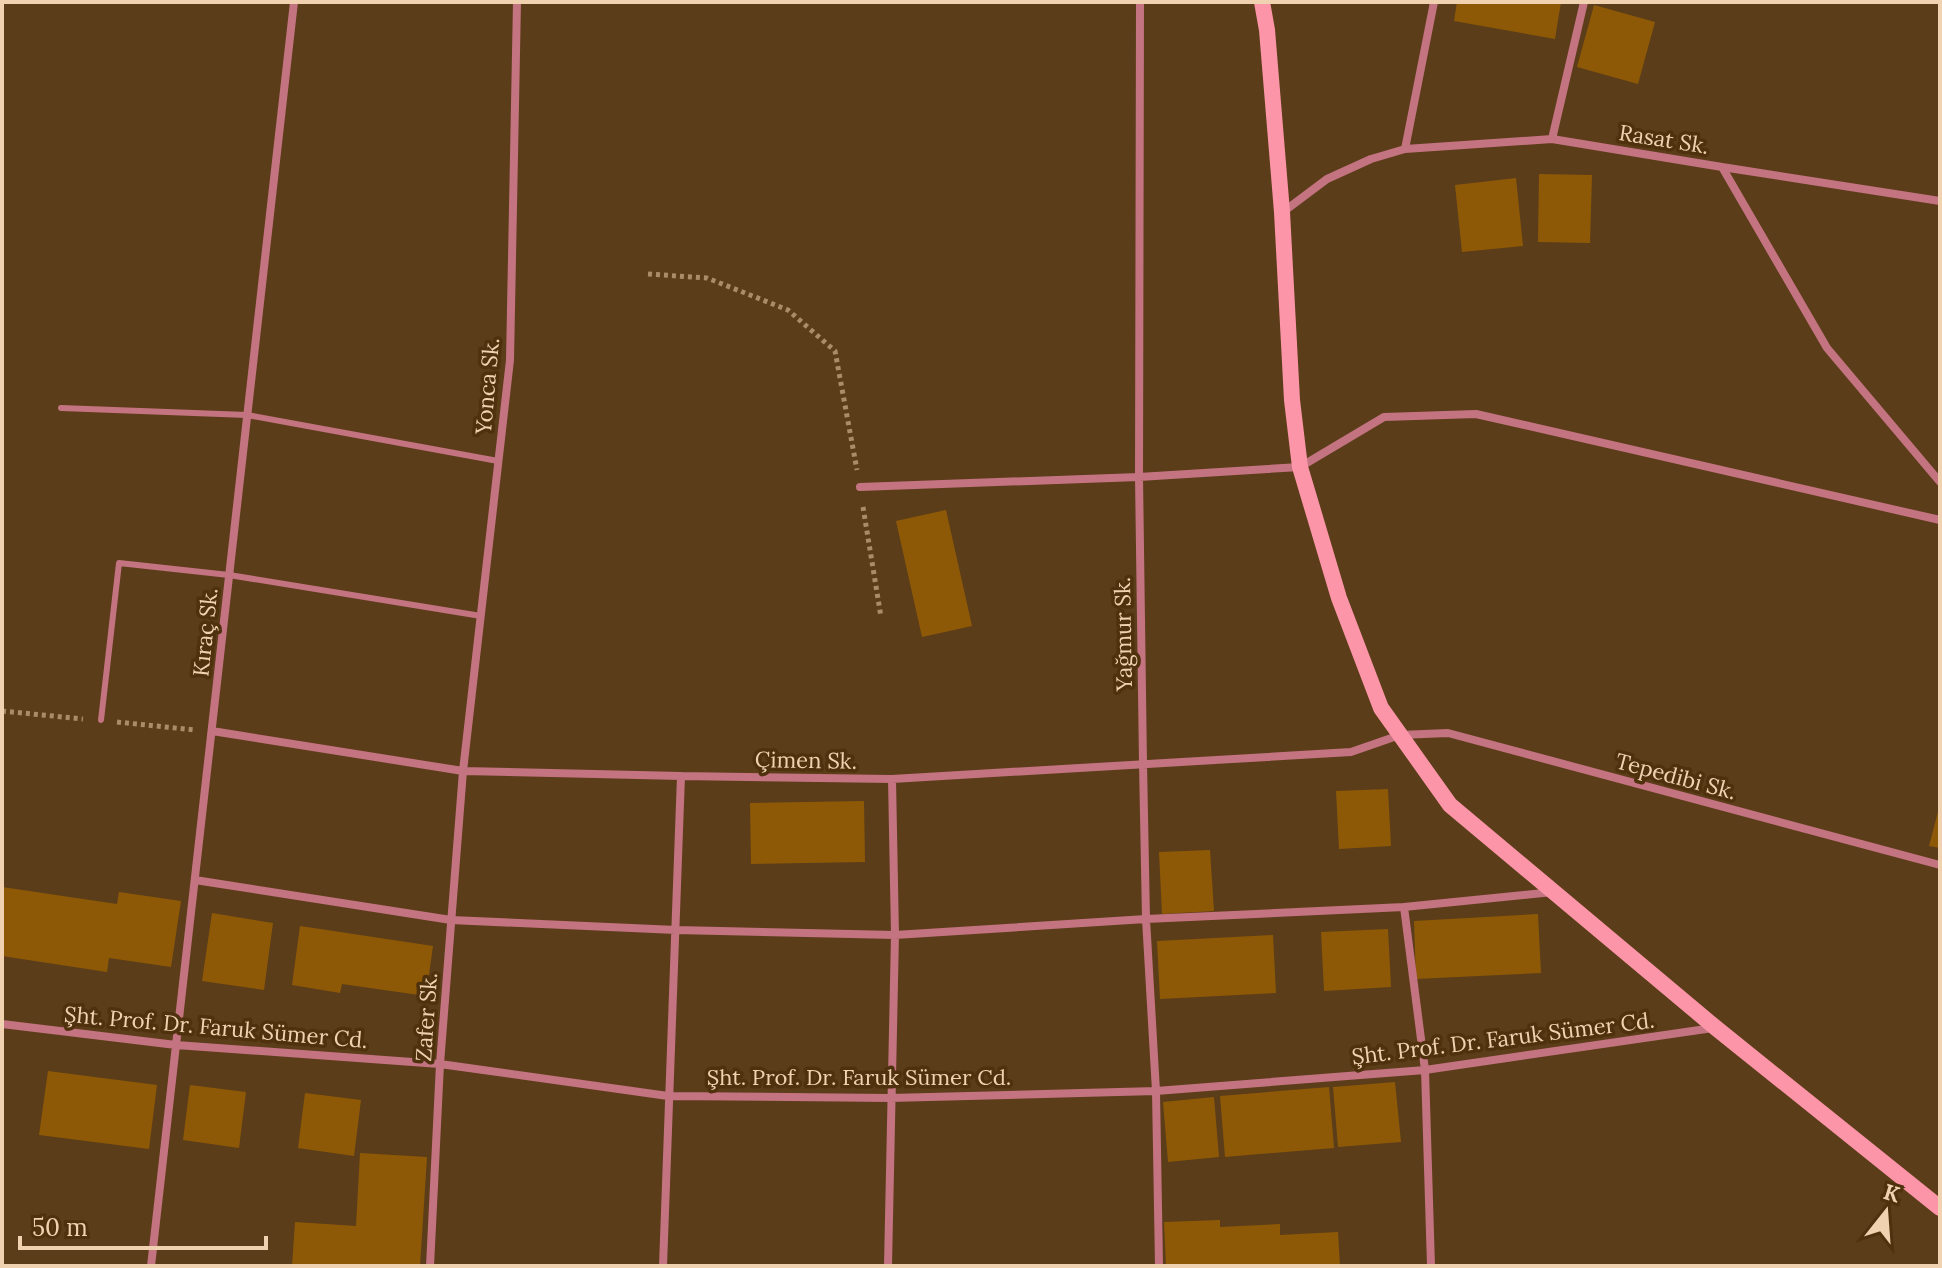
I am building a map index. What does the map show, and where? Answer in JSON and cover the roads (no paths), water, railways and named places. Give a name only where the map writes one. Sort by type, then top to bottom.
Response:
[{"type":"street","name":"Kıraç Sk.","points":[[151,1266],[294,2]]},
{"type":"street","name":"Yonca Sk.","points":[[463,771],[510,360],[517,2]]},
{"type":"street","name":"Yağmur Sk.","points":[[1140,2],[1139,477],[1143,763],[1146,919],[1156,1091],[1159,1266]]},
{"type":"street","points":[[1262,2],[1282,212],[1292,400],[1300,467],[1339,598],[1381,708],[1450,805],[1716,1028],[1940,1208]]},
{"type":"street","points":[[1405,149],[1434,2]]},
{"type":"street","points":[[1552,139],[1584,2]]},
{"type":"street","name":"Rasat Sk.","points":[[1282,212],[1327,179],[1371,159],[1405,149],[1552,139],[1722,167],[1827,348],[1940,482]]},
{"type":"street","points":[[1722,167],[1940,201]]},
{"type":"street","points":[[860,487],[1139,477],[1300,467],[1384,417],[1476,414],[1940,520]]},
{"type":"street","name":"Çimen Sk.","points":[[212,731],[463,771],[892,779],[1351,752],[1400,735]]},
{"type":"street","name":"Tepedibi Sk.","points":[[1400,735],[1448,733],[1940,865]]},
{"type":"street","name":"Zafer Sk.","points":[[430,1266],[440,1064],[463,771]]},
{"type":"street","points":[[663,1266],[681,776]]},
{"type":"street","points":[[888,1266],[895,935],[892,779]]},
{"type":"street","points":[[195,880],[451,920],[895,935],[1404,907],[1556,892]]},
{"type":"street","points":[[1404,907],[1425,1070],[1431,1266]]},
{"type":"street","name":"Şht. Prof. Dr. Faruk Sümer Cd.","points":[[2,1024],[176,1045],[440,1064],[668,1096],[890,1098],[1156,1091],[1425,1070],[1716,1028]]},
{"type":"lane","points":[[61,408],[247,415],[498,461]]},
{"type":"lane","points":[[101,720],[119,563],[229,575],[481,616]]}]
